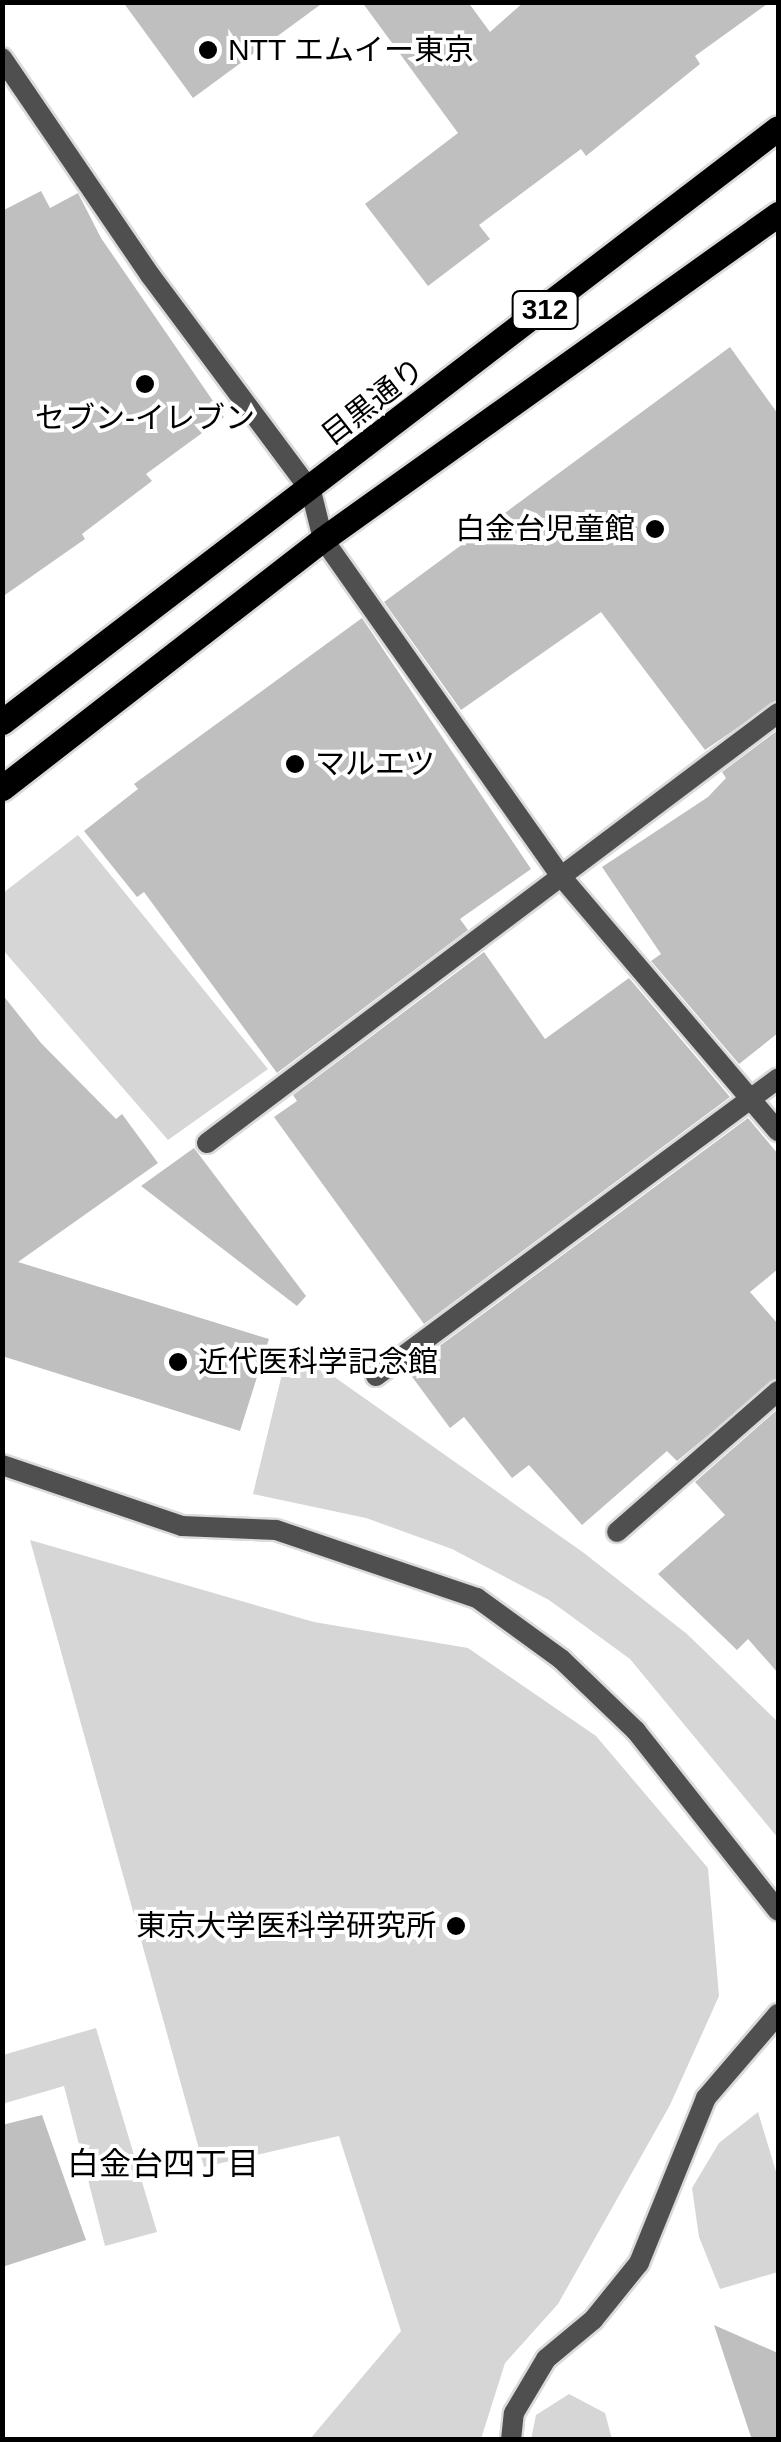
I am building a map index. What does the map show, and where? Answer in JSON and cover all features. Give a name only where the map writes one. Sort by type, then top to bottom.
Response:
[{"type":"main road","name":"目黒通り","points":[[2,722],[311,491],[778,128]]},
{"type":"main road","name":"312","points":[[2,788],[324,539],[778,214]]},
{"type":"street","points":[[2,58],[150,275],[311,491],[324,539],[560,874],[778,1131]]},
{"type":"street","points":[[208,1143],[778,713]]},
{"type":"street","points":[[376,1376],[778,1079]]},
{"type":"street","points":[[617,1532],[778,1390]]},
{"type":"street","points":[[2,1465],[182,1526],[276,1530],[477,1598],[560,1659],[636,1731],[778,1911]]},
{"type":"street","points":[[511,2440],[514,2413],[546,2359],[593,2320],[639,2263],[706,2098],[778,2014]]},
{"type":"shaded area","points":[[78,835],[268,1069],[168,1140],[3,950],[3,893]]},
{"type":"shaded area","points":[[289,1345],[584,1553],[687,1634],[778,1722],[778,1838],[630,1659],[549,1600],[452,1549],[366,1518],[253,1494]]},
{"type":"shaded area","points":[[30,1540],[314,1622],[468,1648],[596,1736],[708,1868],[719,1996],[670,2105],[558,2304],[505,2363],[481,2439],[310,2439],[401,2331],[339,2136],[204,2167]]},
{"type":"shaded area","points":[[96,2028],[157,2232],[105,2246],[64,2086],[2,2104],[3,2055]]},
{"type":"shaded area","points":[[758,2112],[778,2178],[778,2272],[720,2289],[699,2237],[692,2188],[719,2143]]},
{"type":"shaded area","points":[[569,2394],[605,2413],[612,2439],[531,2439],[536,2415]]},
{"type":"building","name":"NTT エムイー東京","points":[[123,2],[324,2],[193,98]]},
{"type":"building","points":[[362,2],[468,2],[490,32],[524,2],[770,2],[695,56],[700,64],[586,156],[581,149],[479,225],[490,239],[428,286],[365,204],[458,133]]},
{"type":"building","points":[[41,191],[50,208],[78,193],[101,238],[224,417],[146,474],[152,481],[82,534],[85,539],[2,597],[2,211]]},
{"type":"building","points":[[730,347],[778,414],[778,700],[705,750],[601,612],[461,710],[384,602]]},
{"type":"building","points":[[362,618],[531,869],[460,919],[468,930],[277,1073],[144,892],[137,897],[84,831],[138,789],[134,784]]},
{"type":"building","points":[[778,730],[778,1033],[739,1064],[651,961],[661,954],[602,867],[708,797],[726,778],[722,772]]},
{"type":"building","points":[[484,952],[545,1039],[629,978],[730,1097],[424,1324],[274,1117],[297,1101],[293,1095]]},
{"type":"building","points":[[2,994],[41,1043],[116,1119],[122,1114],[158,1163],[18,1262],[269,1339],[240,1431],[2,1356]]},
{"type":"building","points":[[748,1118],[778,1154],[778,1269],[750,1292],[778,1324],[778,1378],[677,1461],[667,1451],[582,1525],[529,1465],[512,1478],[464,1417],[450,1428],[407,1370]]},
{"type":"building","points":[[194,1148],[306,1296],[297,1306],[141,1186]]},
{"type":"building","points":[[778,1409],[778,1673],[748,1639],[737,1650],[658,1574],[725,1515],[695,1482]]},
{"type":"building","points":[[42,2115],[86,2240],[2,2267],[2,2125]]},
{"type":"building","points":[[714,2325],[778,2353],[778,2440],[752,2440]]},
{"type":"place","name":"NTT エムイー東京","points":[[208,50]]},
{"type":"place","name":"セブン-イレブン","points":[[145,384]]},
{"type":"place","name":"白金台児童館","points":[[655,529]]},
{"type":"place","name":"マルエツ","points":[[295,764]]},
{"type":"place","name":"近代医科学記念館","points":[[178,1362]]},
{"type":"place","name":"東京大学医科学研究所","points":[[456,1926]]},
{"type":"district","name":"白金台四丁目","points":[[163,2164]]}]
